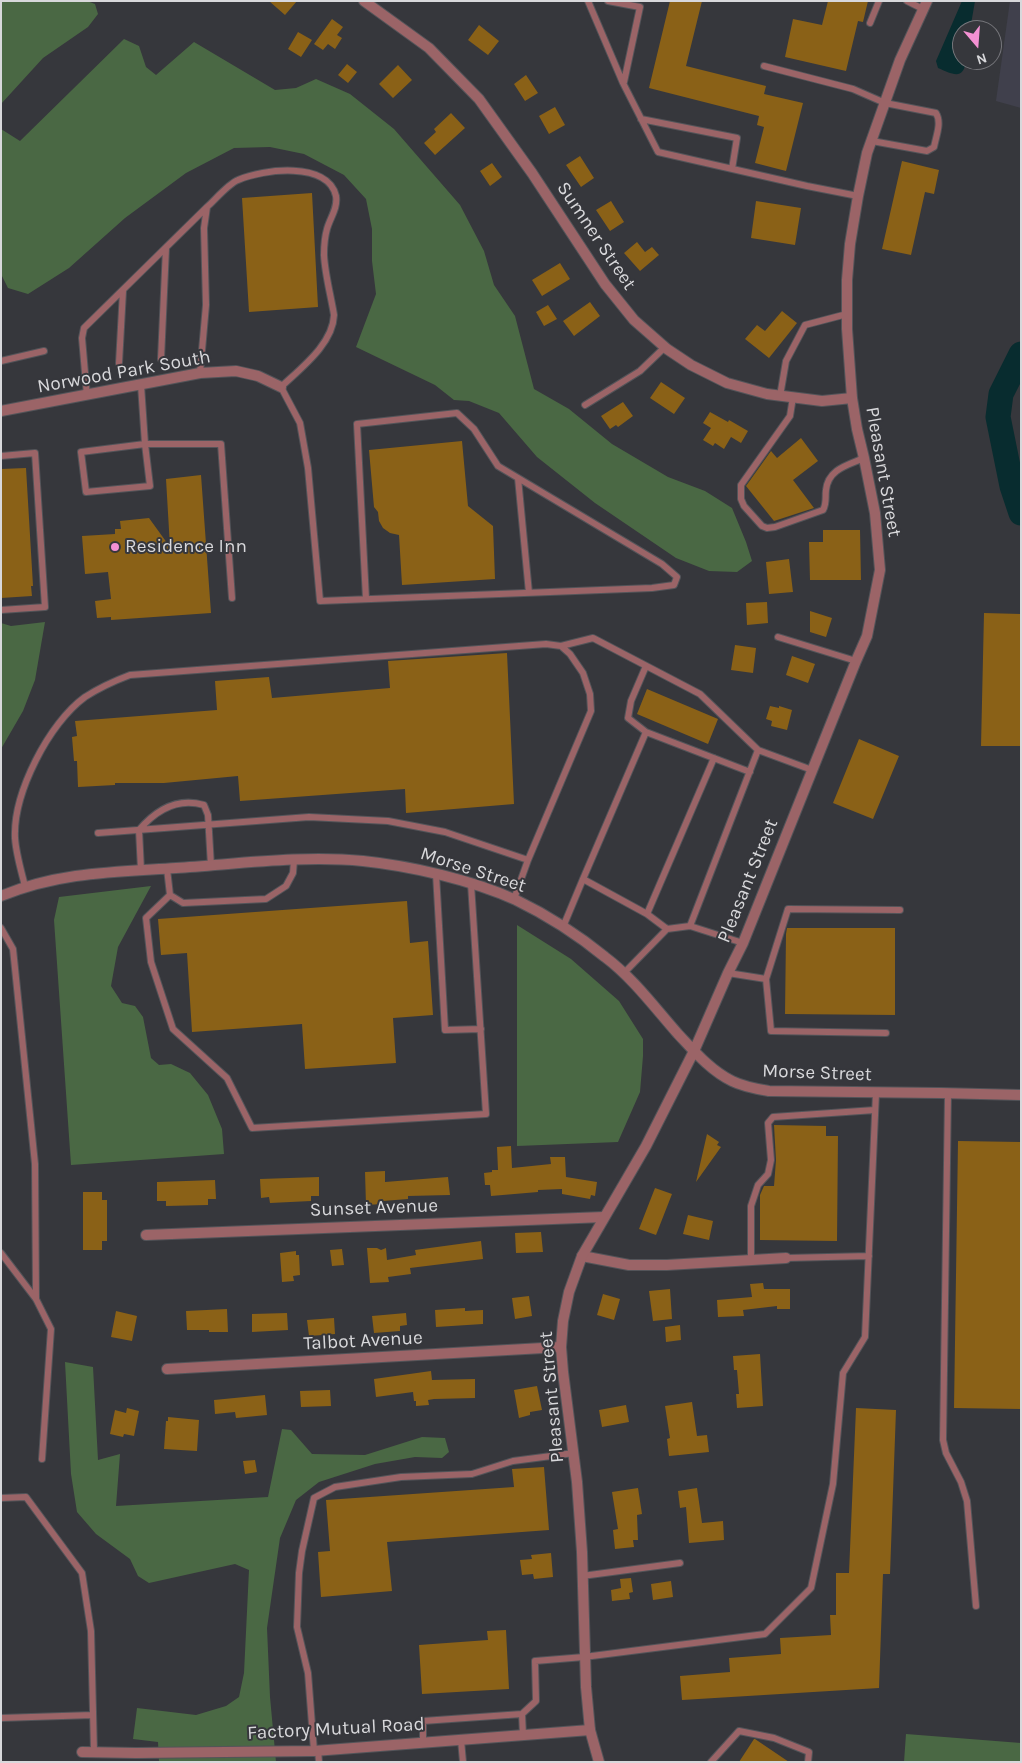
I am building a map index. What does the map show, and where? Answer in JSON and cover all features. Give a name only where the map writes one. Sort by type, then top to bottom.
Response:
[{"type":"street","name":"Sumner Street","points":[[364,1],[429,48],[479,99],[532,173],[605,284],[634,320],[665,347],[691,365],[727,383],[767,394],[822,401],[852,398]]},
{"type":"street","name":"Pleasant Street","points":[[599,1762],[590,1730],[584,1657],[582,1552],[574,1453],[562,1347],[563,1321],[569,1292],[582,1256],[637,1162],[694,1051],[743,943],[867,636],[880,570],[875,513],[852,398],[847,314],[850,244],[858,196],[872,141],[900,60],[925,5]]},
{"type":"street","name":"Norwood Park South","points":[[1,411],[200,373],[236,371],[258,376],[281,387]]},
{"type":"street","name":"Morse Street","points":[[1,896],[25,886],[78,875],[141,870],[294,860],[362,861],[408,868],[471,884],[514,899],[563,927],[606,957],[624,973],[694,1051],[716,1071],[731,1081],[769,1091],[1021,1095]]},
{"type":"street","name":"Sunset Avenue","points":[[146,1234],[604,1217]]},
{"type":"street","points":[[582,1256],[629,1266],[786,1258]]},
{"type":"street","name":"Talbot Avenue","points":[[167,1369],[562,1347]]},
{"type":"street","name":"Factory Mutual Road","points":[[82,1752],[145,1757],[316,1750],[590,1730]]},
{"type":"lane","points":[[588,1],[624,83],[658,152],[858,196]]},
{"type":"lane","points":[[608,1],[640,7],[624,83]]},
{"type":"lane","points":[[870,23],[879,1]]},
{"type":"lane","points":[[907,1],[925,5]]},
{"type":"lane","points":[[764,66],[853,89],[885,103],[936,113],[939,122],[934,147],[927,151],[872,141]]},
{"type":"lane","points":[[641,119],[737,138],[732,169]]},
{"type":"lane","points":[[87,396],[82,338],[84,328],[207,207],[236,181],[251,176],[292,170],[322,177],[333,188],[336,204],[326,230],[324,255],[334,325],[323,343],[281,387],[300,423],[308,468],[320,601],[652,588],[674,585],[677,577],[662,564],[498,466],[474,429],[457,413],[357,424],[366,599]]},
{"type":"lane","points":[[200,373],[206,305],[204,228],[207,207]]},
{"type":"lane","points":[[161,359],[166,248]]},
{"type":"lane","points":[[119,363],[123,291]]},
{"type":"lane","points":[[780,396],[786,360],[805,325],[847,314]]},
{"type":"lane","points":[[585,405],[640,370],[665,347]]},
{"type":"lane","points":[[1,361],[44,351]]},
{"type":"lane","points":[[141,385],[145,444],[150,486],[86,492],[81,452],[145,444],[221,444],[232,598]]},
{"type":"lane","points":[[793,397],[790,416],[741,485],[741,499],[744,506],[762,526],[767,528],[776,527],[822,510],[825,505],[827,482],[832,474],[838,469],[864,458]]},
{"type":"lane","points":[[1,456],[36,453],[45,607],[1,610]]},
{"type":"lane","points":[[518,478],[529,593]]},
{"type":"lane","points":[[778,637],[856,660]]},
{"type":"lane","points":[[25,886],[15,837],[16,815],[24,787],[49,736],[65,715],[84,698],[108,684],[130,675],[546,644],[561,646],[593,638],[700,694],[725,716],[758,750],[812,770]]},
{"type":"lane","points":[[514,899],[528,860],[591,711],[590,694],[582,673],[570,654],[561,646]]},
{"type":"lane","points":[[646,666],[631,701],[628,718],[646,732],[750,772]]},
{"type":"lane","points":[[563,927],[646,732]]},
{"type":"lane","points":[[690,926],[758,750]]},
{"type":"lane","points":[[647,914],[714,758]]},
{"type":"lane","points":[[141,870],[139,830],[162,809],[177,804],[194,802],[204,805],[208,815],[211,866]]},
{"type":"lane","points":[[98,833],[309,817],[388,821],[445,832],[528,860]]},
{"type":"lane","points":[[170,896],[184,903],[266,898],[286,886],[293,873],[294,860]]},
{"type":"lane","points":[[167,869],[170,896]]},
{"type":"lane","points":[[436,874],[445,1030],[480,1029]]},
{"type":"lane","points":[[583,879],[647,914],[667,929]]},
{"type":"lane","points":[[170,896],[146,918],[151,962],[173,1029],[227,1078],[252,1128],[486,1114],[471,884]]},
{"type":"lane","points":[[886,1033],[771,1032],[766,979],[788,909],[900,910]]},
{"type":"lane","points":[[624,973],[667,929],[690,926],[743,943]]},
{"type":"lane","points":[[1,928],[13,949],[35,1164],[36,1299]]},
{"type":"lane","points":[[728,973],[766,979]]},
{"type":"lane","points":[[423,1743],[423,1721],[522,1714],[536,1701],[535,1661],[584,1657],[765,1634],[811,1588],[833,1484],[843,1373],[865,1337],[876,1092]]},
{"type":"lane","points":[[948,1093],[943,1440],[946,1453],[961,1482],[967,1501],[976,1606]]},
{"type":"lane","points":[[751,1260],[751,1206],[758,1185],[768,1174],[771,1160],[768,1123],[773,1117],[875,1110]]},
{"type":"lane","points":[[1,1253],[36,1299],[51,1329],[42,1460]]},
{"type":"lane","points":[[786,1258],[868,1256]]},
{"type":"lane","points":[[319,1762],[316,1750],[308,1673],[297,1627],[299,1573],[314,1498],[335,1487],[402,1477],[472,1474],[513,1461],[574,1453]]},
{"type":"lane","points":[[1,1498],[26,1497],[82,1573],[91,1630],[94,1752]]},
{"type":"lane","points":[[582,1576],[680,1563]]},
{"type":"lane","points":[[522,1714],[523,1735]]},
{"type":"lane","points":[[1,1718],[93,1715]]},
{"type":"lane","points":[[711,1762],[739,1731],[774,1738],[808,1752],[808,1762]]},
{"type":"lane","points":[[461,1740],[463,1762]]},
{"type":"shaded area","points":[[1010,1],[1021,1],[1021,108],[996,101],[1000,70],[1002,70]]},
{"type":"green space","points":[[1,1],[87,1],[95,4],[98,14],[88,27],[43,58],[1,104]]},
{"type":"green space","points":[[124,39],[139,46],[146,67],[156,75],[194,42],[275,90],[296,88],[316,79],[350,94],[394,129],[460,205],[484,251],[494,285],[515,316],[534,389],[569,409],[612,444],[668,477],[705,491],[732,508],[752,561],[737,572],[709,571],[676,558],[595,503],[537,457],[499,413],[469,401],[454,400],[435,385],[356,347],[376,294],[372,261],[372,229],[366,199],[344,175],[304,154],[270,147],[234,148],[186,173],[125,218],[69,268],[28,294],[8,288],[1,274],[1,129],[20,141]]},
{"type":"green space","points":[[45,622],[35,680],[23,711],[1,749],[1,623],[11,626]]},
{"type":"green space","points":[[151,886],[118,947],[111,986],[122,1003],[135,1006],[143,1017],[151,1058],[159,1065],[171,1064],[190,1073],[208,1095],[222,1129],[224,1154],[71,1165],[54,920],[59,897]]},
{"type":"green space","points":[[517,925],[571,959],[619,1001],[643,1039],[640,1092],[618,1142],[517,1146]]},
{"type":"green space","points":[[65,1362],[93,1367],[98,1460],[120,1454],[116,1506],[268,1497],[282,1429],[291,1430],[312,1454],[365,1455],[422,1437],[445,1438],[449,1452],[442,1458],[415,1457],[375,1464],[319,1482],[296,1500],[280,1538],[267,1628],[270,1697],[276,1762],[159,1762],[158,1742],[133,1739],[137,1708],[196,1715],[226,1706],[239,1697],[244,1673],[249,1570],[235,1564],[149,1583],[138,1576],[130,1559],[96,1534],[77,1512],[71,1474]]},
{"type":"green space","points":[[906,1734],[1021,1743],[1021,1762],[904,1762]]},
{"type":"water","points":[[962,1],[975,1],[972,20],[954,20]]},
{"type":"water","points":[[952,24],[952,70],[964,70],[960,73],[952,74],[938,68],[936,61]]},
{"type":"building","points":[[269,1],[297,1],[285,15]]},
{"type":"building","points":[[670,1],[702,1],[686,66],[766,86],[764,94],[803,103],[786,171],[755,163],[764,127],[757,125],[759,116],[649,88]]},
{"type":"building","points":[[828,1],[868,1],[863,22],[858,21],[846,71],[785,57],[793,19],[822,25]]},
{"type":"building","points":[[332,19],[343,27],[337,35],[342,38],[335,49],[328,44],[323,50],[314,44]]},
{"type":"building","points":[[479,25],[499,41],[488,55],[468,40]]},
{"type":"building","points":[[298,32],[312,40],[301,57],[288,49]]},
{"type":"building","points":[[347,64],[357,72],[348,83],[338,75]]},
{"type":"building","points":[[398,65],[412,80],[393,98],[379,84]]},
{"type":"building","points":[[526,75],[538,93],[525,101],[514,84]]},
{"type":"building","points":[[555,107],[565,125],[549,134],[539,116]]},
{"type":"building","points":[[451,113],[465,128],[435,155],[424,143],[436,132],[434,129]]},
{"type":"building","points":[[580,156],[594,178],[581,187],[566,165]]},
{"type":"building","points":[[902,161],[939,170],[934,194],[925,192],[911,255],[882,249]]},
{"type":"building","points":[[492,163],[502,177],[490,186],[480,171]]},
{"type":"building","points":[[312,193],[318,307],[249,312],[242,198]]},
{"type":"building","points":[[611,201],[624,222],[610,231],[596,210]]},
{"type":"building","points":[[756,201],[801,208],[795,245],[751,238]]},
{"type":"building","points":[[637,242],[645,252],[652,247],[659,255],[640,271],[624,253]]},
{"type":"building","points":[[560,263],[570,279],[542,296],[532,280]]},
{"type":"building","points":[[590,302],[600,316],[574,336],[563,321]]},
{"type":"building","points":[[548,305],[557,319],[544,326],[536,312]]},
{"type":"building","points":[[782,311],[797,323],[769,358],[745,339],[757,325],[765,331]]},
{"type":"building","points":[[661,382],[685,398],[674,414],[650,398]]},
{"type":"building","points":[[623,402],[633,416],[618,427],[616,425],[610,429],[601,416]]},
{"type":"building","points":[[710,412],[748,431],[741,443],[731,437],[724,449],[715,443],[713,446],[703,440],[711,428],[703,423]]},
{"type":"building","points":[[801,438],[818,461],[793,480],[814,508],[774,521],[746,486],[771,451],[777,458]]},
{"type":"building","points":[[462,441],[468,506],[493,526],[495,579],[402,585],[399,535],[390,533],[383,528],[379,521],[378,512],[374,507],[369,450]]},
{"type":"building","points":[[26,468],[32,596],[1,598],[1,469]]},
{"type":"building","name":"Residence Inn","points":[[201,475],[211,613],[111,620],[111,617],[97,618],[95,601],[111,599],[108,572],[85,574],[82,536],[115,534],[115,529],[121,529],[120,521],[149,518],[170,547],[166,479]]},
{"type":"building","points":[[823,530],[860,530],[861,580],[810,580],[809,542],[823,542]]},
{"type":"building","points":[[789,559],[793,592],[769,594],[766,562]]},
{"type":"building","points":[[767,602],[768,623],[747,625],[746,603]]},
{"type":"building","points":[[810,611],[832,618],[826,637],[810,632]]},
{"type":"building","points":[[984,613],[1021,614],[1021,746],[981,746]]},
{"type":"building","points":[[735,645],[756,648],[753,673],[731,670]]},
{"type":"building","points":[[507,653],[514,804],[406,813],[405,789],[240,801],[238,776],[164,783],[115,783],[115,785],[78,787],[77,761],[74,761],[72,737],[77,736],[75,721],[217,710],[215,681],[269,677],[272,698],[390,688],[388,661]]},
{"type":"building","points":[[792,656],[815,664],[808,683],[786,675]]},
{"type":"building","points":[[647,689],[718,719],[708,744],[637,714]]},
{"type":"building","points":[[770,706],[779,708],[779,706],[792,710],[787,730],[771,726],[772,721],[766,719]]},
{"type":"building","points":[[859,739],[899,756],[873,819],[833,803]]},
{"type":"building","points":[[407,901],[410,943],[428,941],[433,1015],[393,1018],[396,1063],[305,1069],[302,1024],[192,1032],[187,953],[161,955],[158,919]]},
{"type":"building","points":[[787,928],[895,928],[895,1015],[785,1014]]},
{"type":"building","points":[[774,1125],[826,1126],[826,1136],[838,1136],[837,1241],[760,1240],[760,1195],[764,1186],[774,1186],[776,1160]]},
{"type":"building","points":[[707,1134],[719,1142],[717,1145],[721,1147],[696,1182]]},
{"type":"building","points":[[958,1141],[1021,1142],[1021,1409],[954,1408]]},
{"type":"building","points":[[511,1146],[512,1168],[551,1164],[550,1157],[565,1157],[566,1177],[597,1182],[595,1196],[591,1195],[590,1199],[562,1194],[562,1189],[491,1196],[490,1185],[485,1185],[484,1173],[498,1170],[497,1147]]},
{"type":"building","points":[[385,1171],[385,1182],[448,1177],[450,1195],[408,1196],[408,1199],[383,1201],[383,1204],[366,1205],[365,1172]]},
{"type":"building","points":[[319,1177],[319,1196],[311,1196],[311,1201],[270,1203],[269,1197],[261,1198],[260,1179]]},
{"type":"building","points":[[215,1180],[216,1199],[208,1199],[208,1205],[166,1206],[166,1201],[157,1201],[157,1182]]},
{"type":"building","points":[[655,1188],[672,1194],[656,1235],[639,1229]]},
{"type":"building","points":[[83,1192],[102,1192],[102,1200],[107,1200],[107,1241],[102,1241],[102,1250],[83,1250]]},
{"type":"building","points":[[688,1215],[713,1221],[709,1240],[683,1234]]},
{"type":"building","points":[[541,1232],[543,1252],[516,1253],[515,1233]]},
{"type":"building","points":[[481,1241],[483,1259],[410,1268],[411,1274],[388,1277],[389,1282],[370,1283],[367,1248],[381,1250],[386,1248],[387,1260],[416,1255],[415,1250]]},
{"type":"building","points":[[342,1249],[344,1265],[332,1266],[330,1250]]},
{"type":"building","points":[[296,1251],[296,1255],[299,1255],[300,1275],[293,1276],[294,1281],[282,1282],[280,1253]]},
{"type":"building","points":[[763,1283],[764,1289],[790,1289],[790,1309],[777,1309],[777,1306],[743,1310],[744,1316],[718,1317],[717,1300],[752,1297],[750,1284]]},
{"type":"building","points":[[670,1289],[672,1319],[653,1321],[649,1291]]},
{"type":"building","points":[[603,1294],[620,1299],[614,1320],[597,1315]]},
{"type":"building","points":[[529,1296],[532,1316],[515,1319],[512,1298]]},
{"type":"building","points":[[465,1308],[465,1311],[483,1310],[483,1324],[436,1327],[435,1310]]},
{"type":"building","points":[[227,1309],[228,1332],[187,1330],[186,1311]]},
{"type":"building","points":[[116,1311],[137,1316],[132,1341],[111,1337]]},
{"type":"building","points":[[287,1313],[288,1330],[252,1332],[252,1314]]},
{"type":"building","points":[[406,1313],[407,1325],[400,1326],[400,1331],[374,1333],[372,1316]]},
{"type":"building","points":[[334,1318],[335,1334],[309,1336],[307,1320]]},
{"type":"building","points":[[680,1325],[681,1340],[666,1342],[665,1327]]},
{"type":"building","points":[[760,1354],[763,1406],[737,1408],[736,1394],[739,1394],[737,1370],[734,1370],[733,1356]]},
{"type":"building","points":[[431,1371],[432,1380],[475,1379],[475,1398],[434,1399],[428,1400],[429,1405],[416,1406],[413,1392],[376,1397],[374,1379]]},
{"type":"building","points":[[537,1386],[542,1410],[530,1412],[530,1415],[519,1418],[514,1390]]},
{"type":"building","points":[[330,1390],[331,1406],[301,1407],[300,1391]]},
{"type":"building","points":[[265,1395],[267,1415],[236,1418],[235,1412],[215,1414],[214,1400]]},
{"type":"building","points":[[692,1402],[697,1436],[707,1435],[709,1452],[669,1456],[667,1439],[670,1438],[665,1406]]},
{"type":"building","points":[[626,1405],[629,1422],[602,1427],[599,1410]]},
{"type":"building","points":[[127,1408],[139,1411],[134,1436],[124,1434],[123,1437],[110,1434],[115,1410],[126,1413]]},
{"type":"building","points":[[856,1408],[896,1410],[890,1574],[883,1574],[879,1688],[682,1700],[680,1676],[730,1672],[729,1658],[781,1654],[780,1638],[831,1635],[830,1615],[836,1615],[836,1573],[849,1573]]},
{"type":"building","points":[[168,1417],[199,1420],[197,1451],[164,1449]]},
{"type":"building","points":[[255,1460],[257,1472],[245,1474],[243,1461]]},
{"type":"building","points":[[544,1467],[549,1530],[387,1542],[392,1591],[321,1597],[318,1552],[330,1551],[326,1500],[514,1487],[512,1469]]},
{"type":"building","points":[[638,1488],[642,1514],[637,1515],[638,1540],[633,1540],[634,1547],[615,1549],[613,1530],[618,1529],[612,1492]]},
{"type":"building","points":[[697,1488],[702,1523],[723,1521],[724,1540],[689,1543],[686,1507],[680,1508],[678,1491]]},
{"type":"building","points":[[551,1553],[553,1577],[534,1579],[533,1574],[522,1575],[520,1560],[532,1559],[531,1555]]},
{"type":"building","points":[[631,1578],[633,1592],[629,1593],[630,1599],[612,1601],[611,1590],[621,1588],[620,1579]]},
{"type":"building","points":[[671,1581],[673,1597],[653,1600],[651,1584]]},
{"type":"building","points":[[506,1630],[509,1689],[422,1694],[419,1645],[488,1640],[487,1631]]},
{"type":"building","points":[[755,1739],[789,1762],[739,1762]]},
{"type":"waterway","points":[[1021,354],[1001,394],[998,417],[1012,486],[1021,513]]},
{"type":"place","name":"Residence Inn","points":[[115,547]]}]
